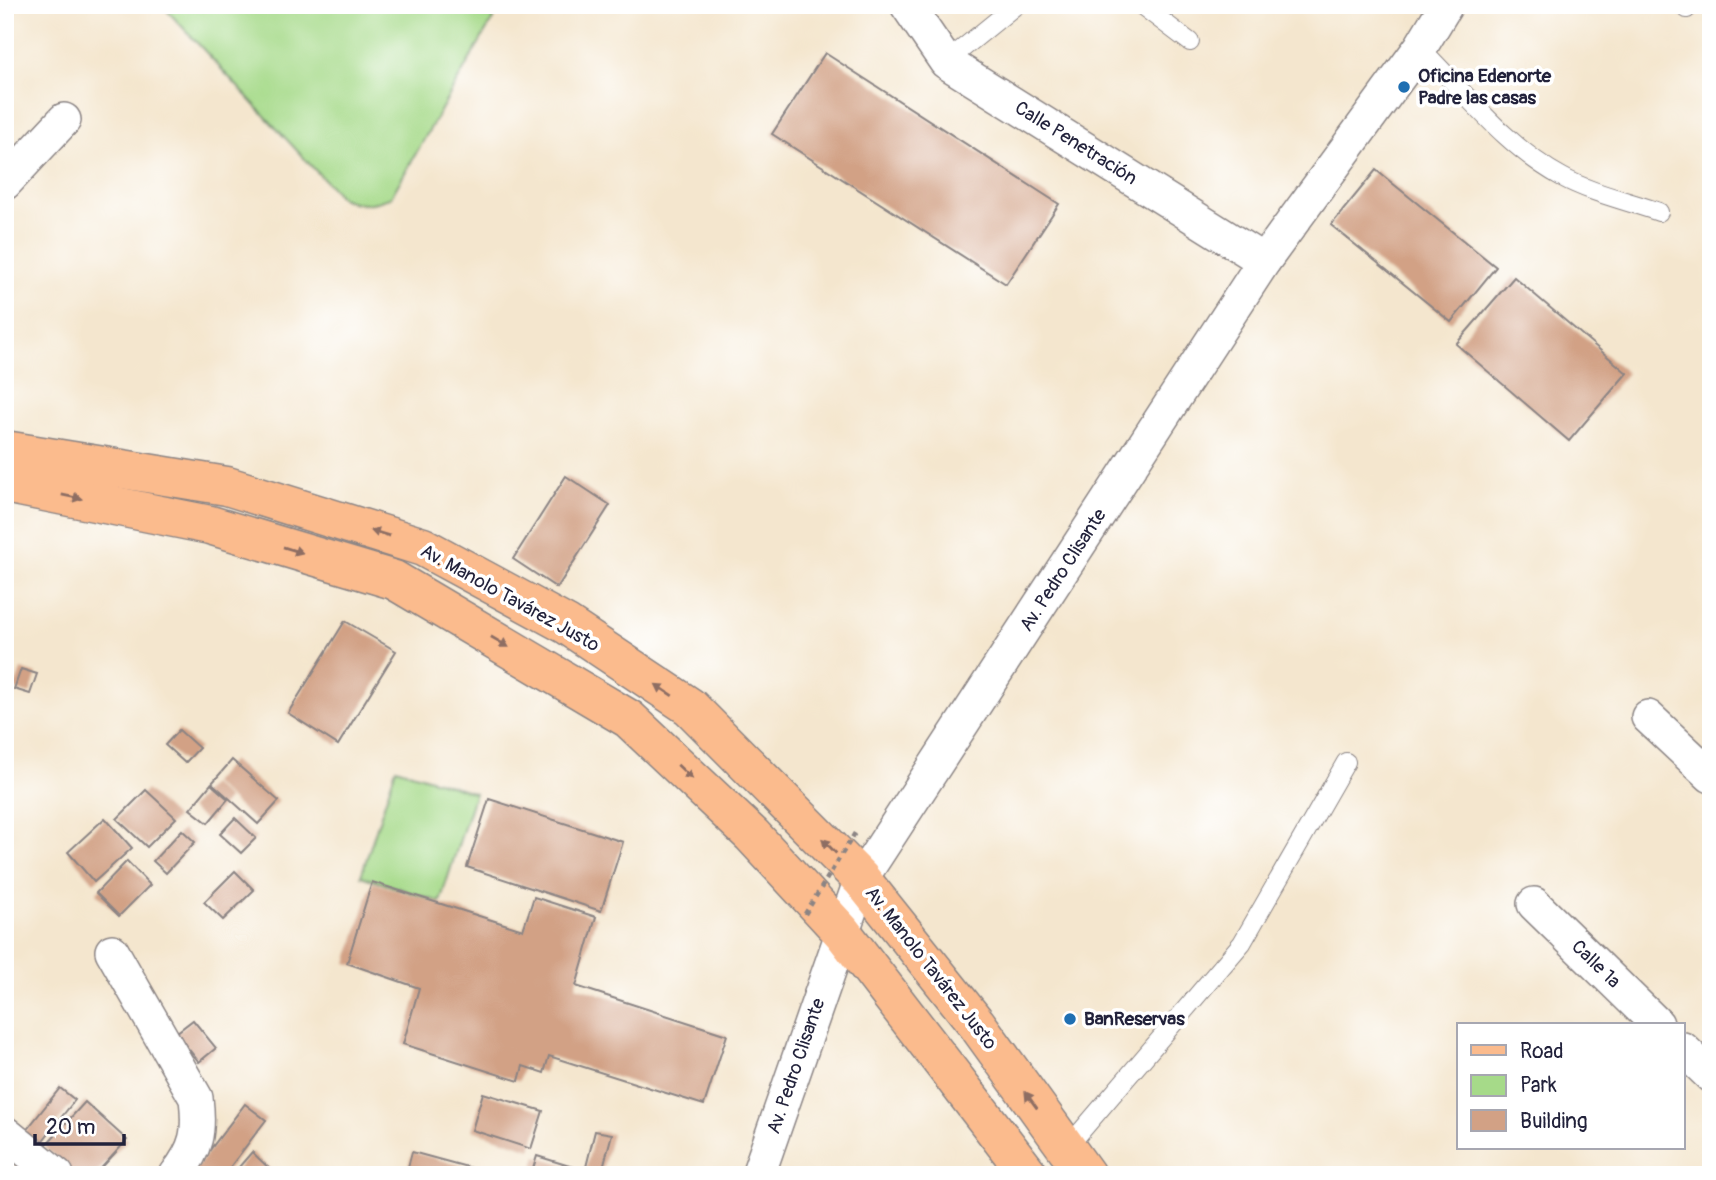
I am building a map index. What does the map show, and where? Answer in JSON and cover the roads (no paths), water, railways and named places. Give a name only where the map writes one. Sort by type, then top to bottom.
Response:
[{"type":"main road","name":"Av. Manolo Tavárez Justo","points":[[5,450],[227,486],[423,547],[567,625],[690,708],[861,879],[976,1023],[1076,1162]]},
{"type":"main road","points":[[5,484],[210,525],[394,580],[629,719],[752,835],[842,932],[1028,1175]]},
{"type":"street","name":"Calle Penetración","points":[[907,5],[946,62],[1264,261]]},
{"type":"street","name":"Av. Pedro Clisante","points":[[758,1175],[861,879],[1264,261],[1420,48],[1446,5]]},
{"type":"street","points":[[5,183],[64,120]]},
{"type":"street","points":[[1648,717],[1711,776]]},
{"type":"street","name":"Calle 1ª","points":[[1534,904],[1656,1023]]},
{"type":"street","points":[[112,951],[196,1098],[199,1121],[193,1153],[176,1175]]},
{"type":"street","points":[[1684,1050],[1711,1076]]},
{"type":"street","points":[[5,1133],[57,1175]]},
{"type":"lane","points":[[946,62],[1016,5]]},
{"type":"lane","points":[[1141,5],[1191,41]]},
{"type":"lane","points":[[1420,48],[1463,90],[1497,131],[1563,177],[1659,212]]},
{"type":"lane","points":[[1076,1162],[1242,943],[1346,762]]},
{"type":"place","name":"Oficina Edenorte Padre las casas","points":[[1404,87]]},
{"type":"place","name":"BanReservas","points":[[1070,1019]]}]
